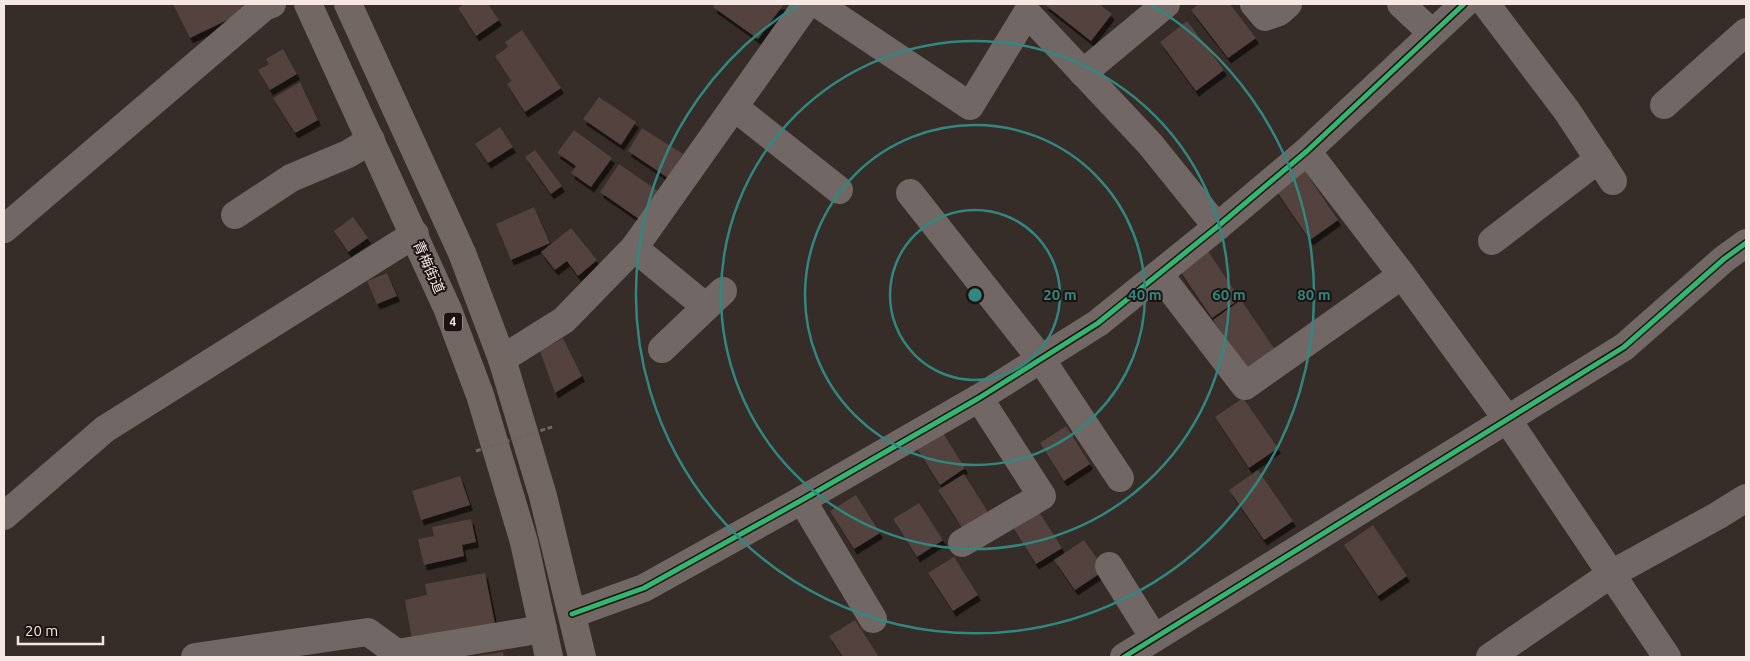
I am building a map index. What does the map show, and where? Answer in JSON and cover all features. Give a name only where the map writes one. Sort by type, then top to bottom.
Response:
[{"type":"main road","name":"青梅街道","points":[[308,4],[415,234],[448,310],[480,395],[524,542],[549,657]]},
{"type":"main road","points":[[348,4],[462,252],[502,359],[543,496],[582,657]]},
{"type":"street","points":[[4,230],[264,7],[272,4]]},
{"type":"street","points":[[502,359],[564,320],[634,248],[807,4]]},
{"type":"street","points":[[818,4],[970,106],[1027,13],[1150,144],[1217,227]]},
{"type":"street","points":[[1083,73],[1166,4]]},
{"type":"street","points":[[1254,4],[1265,17],[1279,12],[1288,4]]},
{"type":"street","points":[[1401,4],[1432,33]]},
{"type":"street","points":[[572,614],[644,588],[979,398],[1098,323],[1307,151],[1464,4]]},
{"type":"street","points":[[1486,4],[1567,111],[1606,170],[1492,242]]},
{"type":"street","points":[[1664,105],[1746,32]]},
{"type":"street","points":[[734,108],[839,190]]},
{"type":"street","points":[[235,215],[291,178],[348,154],[371,140]]},
{"type":"street","points":[[1307,151],[1402,274],[1507,419],[1666,657]]},
{"type":"street","points":[[910,193],[1041,359],[1120,478]]},
{"type":"street","points":[[4,516],[104,429],[415,234]]},
{"type":"street","points":[[1109,566],[1141,650],[1624,347],[1724,259],[1746,244]]},
{"type":"street","points":[[634,248],[714,299],[662,349]]},
{"type":"street","points":[[1158,274],[1245,386],[1402,274]]},
{"type":"street","points":[[962,543],[1042,496],[979,398]]},
{"type":"street","points":[[1490,657],[1611,574],[1746,498]]},
{"type":"street","points":[[802,500],[873,619]]},
{"type":"street","points":[[195,657],[368,632],[397,652],[543,629]]},
{"type":"path","points":[[476,451],[552,427]]},
{"type":"building","points":[[173,4],[255,4],[256,6],[190,38]]},
{"type":"building","points":[[465,4],[488,4],[499,20],[476,36],[458,8]]},
{"type":"building","points":[[715,4],[784,4],[758,39],[713,7]]},
{"type":"building","points":[[1044,4],[1099,4],[1112,14],[1091,41]]},
{"type":"building","points":[[1199,4],[1230,4],[1256,38],[1228,58],[1191,10]]},
{"type":"building","points":[[1187,21],[1224,70],[1196,91],[1160,42]]},
{"type":"building","points":[[522,30],[561,88],[525,112],[507,84],[511,81],[495,56],[508,47],[505,42]]},
{"type":"building","points":[[283,49],[297,74],[270,90],[258,70],[269,64],[266,59]]},
{"type":"building","points":[[300,82],[318,120],[295,133],[273,98]]},
{"type":"building","points":[[599,97],[636,122],[621,145],[583,119]]},
{"type":"building","points":[[500,127],[513,147],[488,163],[475,144]]},
{"type":"building","points":[[642,128],[683,154],[668,178],[628,151]]},
{"type":"building","points":[[574,130],[612,158],[591,187],[571,173],[576,166],[557,153]]},
{"type":"building","points":[[535,150],[562,186],[551,194],[525,157]]},
{"type":"building","points":[[619,164],[658,191],[639,219],[600,192]]},
{"type":"building","points":[[1304,170],[1338,220],[1310,240],[1275,189]]},
{"type":"building","points":[[534,207],[550,243],[511,260],[496,224]]},
{"type":"building","points":[[353,217],[368,238],[348,252],[334,231]]},
{"type":"building","points":[[571,228],[597,260],[578,276],[567,261],[555,270],[541,252]]},
{"type":"building","points":[[1206,248],[1240,299],[1212,318],[1178,268]]},
{"type":"building","points":[[387,273],[397,296],[377,304],[367,281]]},
{"type":"building","points":[[1241,300],[1276,351],[1247,371],[1213,320]]},
{"type":"building","points":[[563,338],[582,376],[555,393],[540,351]]},
{"type":"building","points":[[1243,398],[1278,448],[1249,468],[1215,417]]},
{"type":"building","points":[[1066,426],[1090,464],[1064,481],[1040,443]]},
{"type":"building","points":[[941,430],[965,468],[940,485],[916,447]]},
{"type":"building","points":[[1258,470],[1293,521],[1264,540],[1229,490]]},
{"type":"building","points":[[964,474],[988,512],[962,528],[938,490]]},
{"type":"building","points":[[460,476],[470,505],[421,520],[412,491]]},
{"type":"building","points":[[856,495],[880,533],[854,549],[830,511]]},
{"type":"building","points":[[919,503],[943,540],[917,557],[893,519]]},
{"type":"building","points":[[1038,510],[1062,548],[1036,564],[1012,526]]},
{"type":"building","points":[[471,519],[476,542],[462,545],[464,556],[424,565],[418,539],[434,536],[432,527]]},
{"type":"building","points":[[1373,525],[1407,576],[1378,596],[1344,545]]},
{"type":"building","points":[[1084,540],[1105,570],[1075,590],[1054,560]]},
{"type":"building","points":[[954,557],[978,595],[953,611],[928,573]]},
{"type":"building","points":[[485,573],[495,624],[412,640],[405,600],[427,595],[425,584]]},
{"type":"building","points":[[855,620],[879,657],[843,657],[829,636]]},
{"type":"building","points":[[503,652],[504,657],[477,657],[477,656]]},
{"type":"cycle path","points":[[572,614],[644,588],[979,398],[1098,323],[1307,151],[1464,4]]},
{"type":"cycle path","points":[[1124,657],[1624,347],[1724,259],[1746,243]]}]
